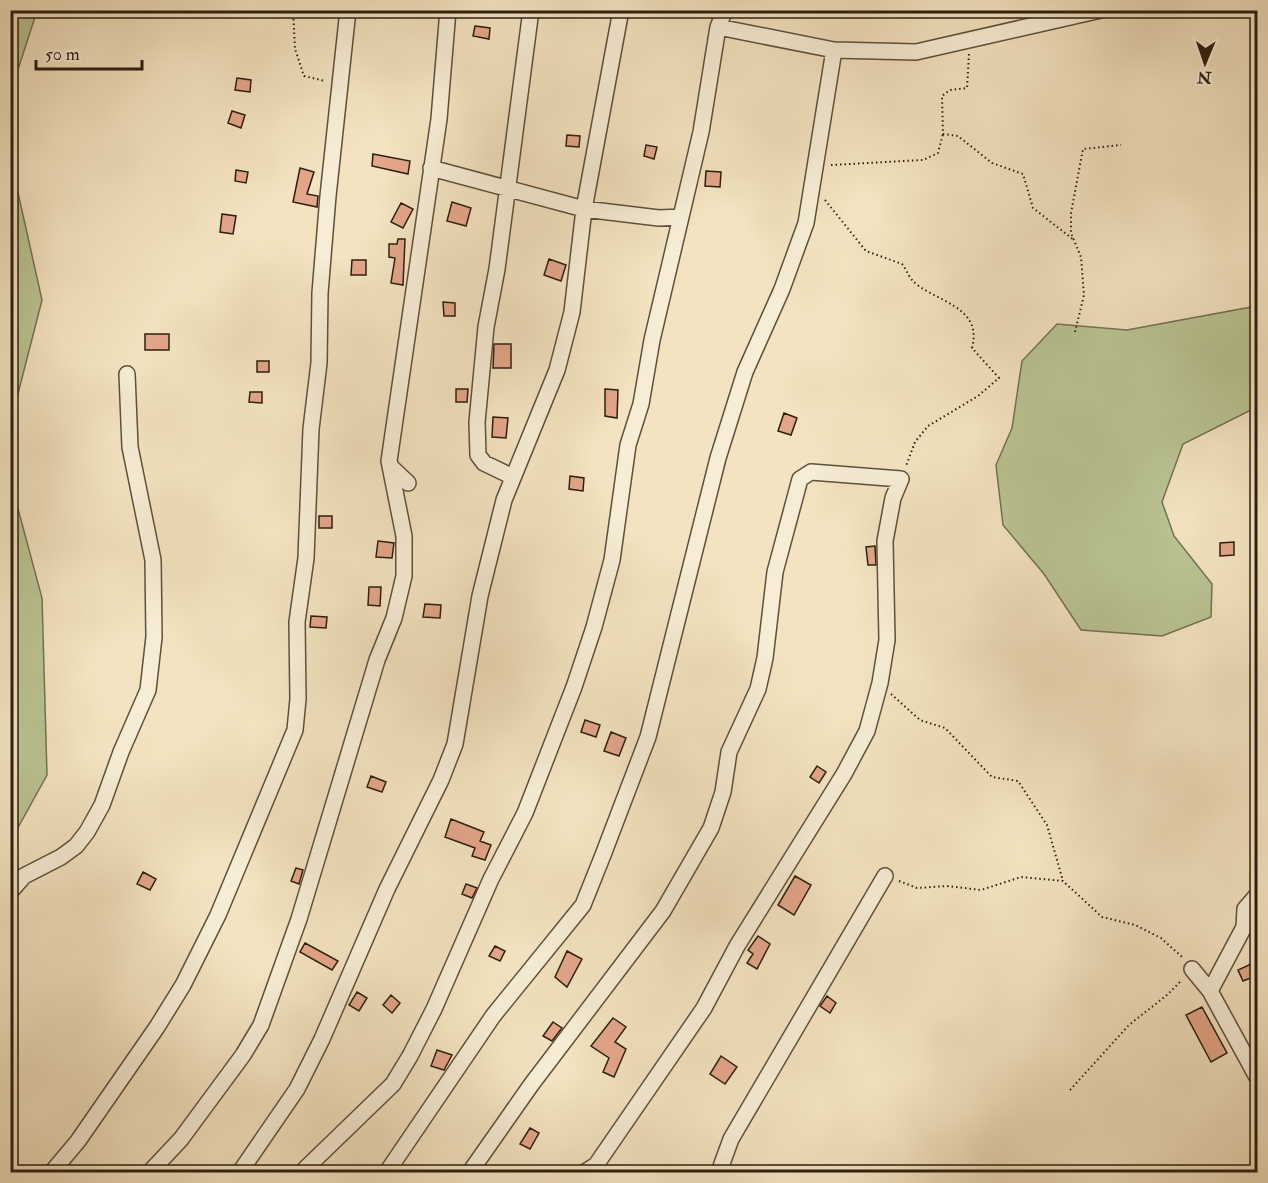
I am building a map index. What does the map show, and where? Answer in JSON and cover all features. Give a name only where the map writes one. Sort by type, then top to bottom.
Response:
[{"type":"street","points":[[52,1173],[78,1141],[157,1027],[183,985],[218,915],[295,730],[298,699],[297,622],[306,558],[311,429],[319,363],[320,293],[348,10]]},
{"type":"street","points":[[150,1173],[181,1139],[243,1055],[261,1025],[299,919],[377,660],[394,618],[404,576],[404,536],[389,461],[439,119],[448,10]]},
{"type":"street","points":[[513,477],[484,464],[478,455],[476,444],[479,382],[508,189],[531,10]]},
{"type":"street","points":[[240,1173],[297,1089],[456,744],[480,596],[504,500],[557,370],[572,312],[584,209],[621,10]]},
{"type":"street","points":[[302,1173],[393,1084],[424,1028],[490,879],[525,813],[594,627],[612,560],[628,445],[641,404],[652,340],[700,132],[718,27],[725,10]]},
{"type":"street","points":[[718,27],[834,50],[916,52],[1101,10]]},
{"type":"street","points":[[387,1173],[493,1016],[583,905],[648,737],[718,458],[745,372],[782,289],[806,223],[834,50]]},
{"type":"street","points":[[431,168],[584,209],[659,218],[681,217]]},
{"type":"street","points":[[10,892],[24,876],[61,857],[76,846],[87,832],[102,805],[121,752],[148,690],[154,637],[153,560],[130,447],[127,374]]},
{"type":"street","points":[[389,461],[408,483]]},
{"type":"street","points":[[470,1173],[538,1076],[663,911],[711,828],[723,792],[729,752],[758,688],[765,658],[775,572],[800,479],[811,472],[901,479],[893,498],[885,541],[887,640],[880,683],[867,731],[844,774],[784,868],[705,1008],[592,1170]]},
{"type":"street","points":[[719,1173],[731,1139],[885,876]]},
{"type":"street","points":[[1210,991],[1244,927],[1245,909],[1257,894]]},
{"type":"street","points":[[1192,969],[1210,991],[1257,1079]]},
{"type":"path","points":[[293,10],[295,49],[304,75],[340,84]]},
{"type":"path","points":[[815,164],[923,160],[938,153],[943,134],[940,108],[942,96],[950,90],[967,88],[970,39]]},
{"type":"path","points":[[943,134],[958,136],[992,163],[1023,174],[1033,208],[1074,240]]},
{"type":"path","points":[[1075,332],[1084,295],[1081,256],[1071,232],[1071,213],[1083,149],[1121,145]]},
{"type":"path","points":[[811,189],[822,195],[866,251],[903,264],[913,281],[948,300],[971,322],[975,336],[972,348],[999,378],[978,396],[928,426],[915,442],[901,479]]},
{"type":"path","points":[[880,683],[920,720],[945,728],[992,777],[1018,781],[1047,825],[1063,881],[1102,917],[1135,925],[1161,938],[1192,969],[1167,995],[1129,1025],[1070,1090]]},
{"type":"path","points":[[885,876],[917,888],[947,886],[981,890],[1021,877],[1063,881]]},
{"type":"green space","points":[[10,11],[37,11],[11,91]]},
{"type":"green space","points":[[10,157],[42,300],[11,421],[10,421]]},
{"type":"green space","points":[[1257,306],[1257,407],[1183,444],[1162,502],[1174,536],[1212,584],[1211,617],[1162,636],[1081,630],[1044,574],[1003,525],[996,465],[1012,428],[1022,361],[1057,324],[1127,330]]},
{"type":"green space","points":[[10,479],[42,598],[47,775],[15,833],[10,830]]},
{"type":"building","points":[[475,26],[490,28],[489,39],[473,36]]},
{"type":"building","points":[[237,78],[251,80],[250,92],[235,90]]},
{"type":"building","points":[[232,111],[245,115],[241,128],[228,123]]},
{"type":"building","points":[[567,135],[580,136],[579,147],[566,146]]},
{"type":"building","points":[[646,145],[657,147],[654,159],[644,156]]},
{"type":"building","points":[[373,154],[410,161],[408,174],[372,166]]},
{"type":"building","points":[[300,168],[314,172],[307,194],[318,196],[317,207],[293,202]]},
{"type":"building","points":[[236,170],[248,172],[246,183],[235,181]]},
{"type":"building","points":[[706,171],[721,172],[720,187],[705,186]]},
{"type":"building","points":[[452,202],[471,208],[466,226],[447,221]]},
{"type":"building","points":[[401,203],[413,209],[403,228],[391,222]]},
{"type":"building","points":[[222,214],[236,216],[233,234],[220,232]]},
{"type":"building","points":[[398,239],[405,239],[403,285],[391,283],[395,258],[389,257],[389,244],[397,244]]},
{"type":"building","points":[[549,259],[566,265],[561,281],[544,275]]},
{"type":"building","points":[[352,260],[366,260],[366,275],[351,275]]},
{"type":"building","points":[[443,302],[455,303],[455,316],[444,316]]},
{"type":"building","points":[[145,334],[169,334],[169,350],[145,350]]},
{"type":"building","points":[[494,344],[511,344],[511,368],[493,368]]},
{"type":"building","points":[[257,361],[269,361],[269,372],[257,372]]},
{"type":"building","points":[[456,389],[468,389],[467,402],[456,402]]},
{"type":"building","points":[[605,389],[618,390],[617,418],[605,416]]},
{"type":"building","points":[[250,392],[262,392],[262,403],[249,402]]},
{"type":"building","points":[[784,413],[797,418],[791,435],[778,431]]},
{"type":"building","points":[[493,417],[508,418],[506,438],[492,437]]},
{"type":"building","points":[[570,476],[584,478],[583,491],[569,489]]},
{"type":"building","points":[[319,516],[332,516],[332,528],[319,528]]},
{"type":"building","points":[[378,541],[394,543],[392,558],[376,557]]},
{"type":"building","points":[[1234,542],[1234,555],[1220,556],[1220,543]]},
{"type":"building","points":[[875,546],[876,565],[868,565],[866,547]]},
{"type":"building","points":[[369,587],[381,587],[380,606],[368,605]]},
{"type":"building","points":[[425,604],[441,605],[440,618],[423,617]]},
{"type":"building","points":[[311,616],[327,617],[326,628],[310,627]]},
{"type":"building","points":[[585,720],[600,725],[596,737],[581,732]]},
{"type":"building","points":[[611,732],[626,738],[619,756],[604,751]]},
{"type":"building","points":[[817,766],[826,772],[819,783],[810,777]]},
{"type":"building","points":[[371,776],[386,782],[382,792],[367,787]]},
{"type":"building","points":[[451,819],[484,832],[480,841],[491,845],[485,860],[472,856],[475,848],[445,837]]},
{"type":"building","points":[[296,868],[303,870],[299,884],[291,881]]},
{"type":"building","points":[[143,872],[156,879],[150,890],[137,884]]},
{"type":"building","points":[[795,876],[811,885],[794,915],[778,905]]},
{"type":"building","points":[[466,884],[477,888],[472,898],[462,894]]},
{"type":"building","points":[[758,936],[770,944],[757,969],[747,963],[753,954],[748,950]]},
{"type":"building","points":[[305,943],[338,961],[332,970],[300,952]]},
{"type":"building","points":[[495,946],[505,951],[500,961],[489,956]]},
{"type":"building","points":[[567,951],[582,959],[567,987],[555,977]]},
{"type":"building","points":[[1251,964],[1256,976],[1243,981],[1238,970]]},
{"type":"building","points":[[357,992],[367,998],[359,1011],[349,1005]]},
{"type":"building","points":[[391,995],[400,1003],[392,1013],[383,1005]]},
{"type":"building","points":[[827,996],[836,1003],[830,1013],[820,1006]]},
{"type":"building","points":[[1202,1007],[1227,1053],[1211,1062],[1186,1015]]},
{"type":"building","points":[[613,1018],[626,1027],[615,1042],[626,1049],[614,1077],[603,1072],[609,1058],[591,1046]]},
{"type":"building","points":[[553,1022],[562,1028],[552,1041],[543,1036]]},
{"type":"building","points":[[437,1050],[452,1055],[444,1070],[431,1066]]},
{"type":"building","points":[[721,1056],[737,1067],[725,1084],[710,1074]]},
{"type":"building","points":[[530,1128],[539,1133],[530,1149],[520,1144]]}]
